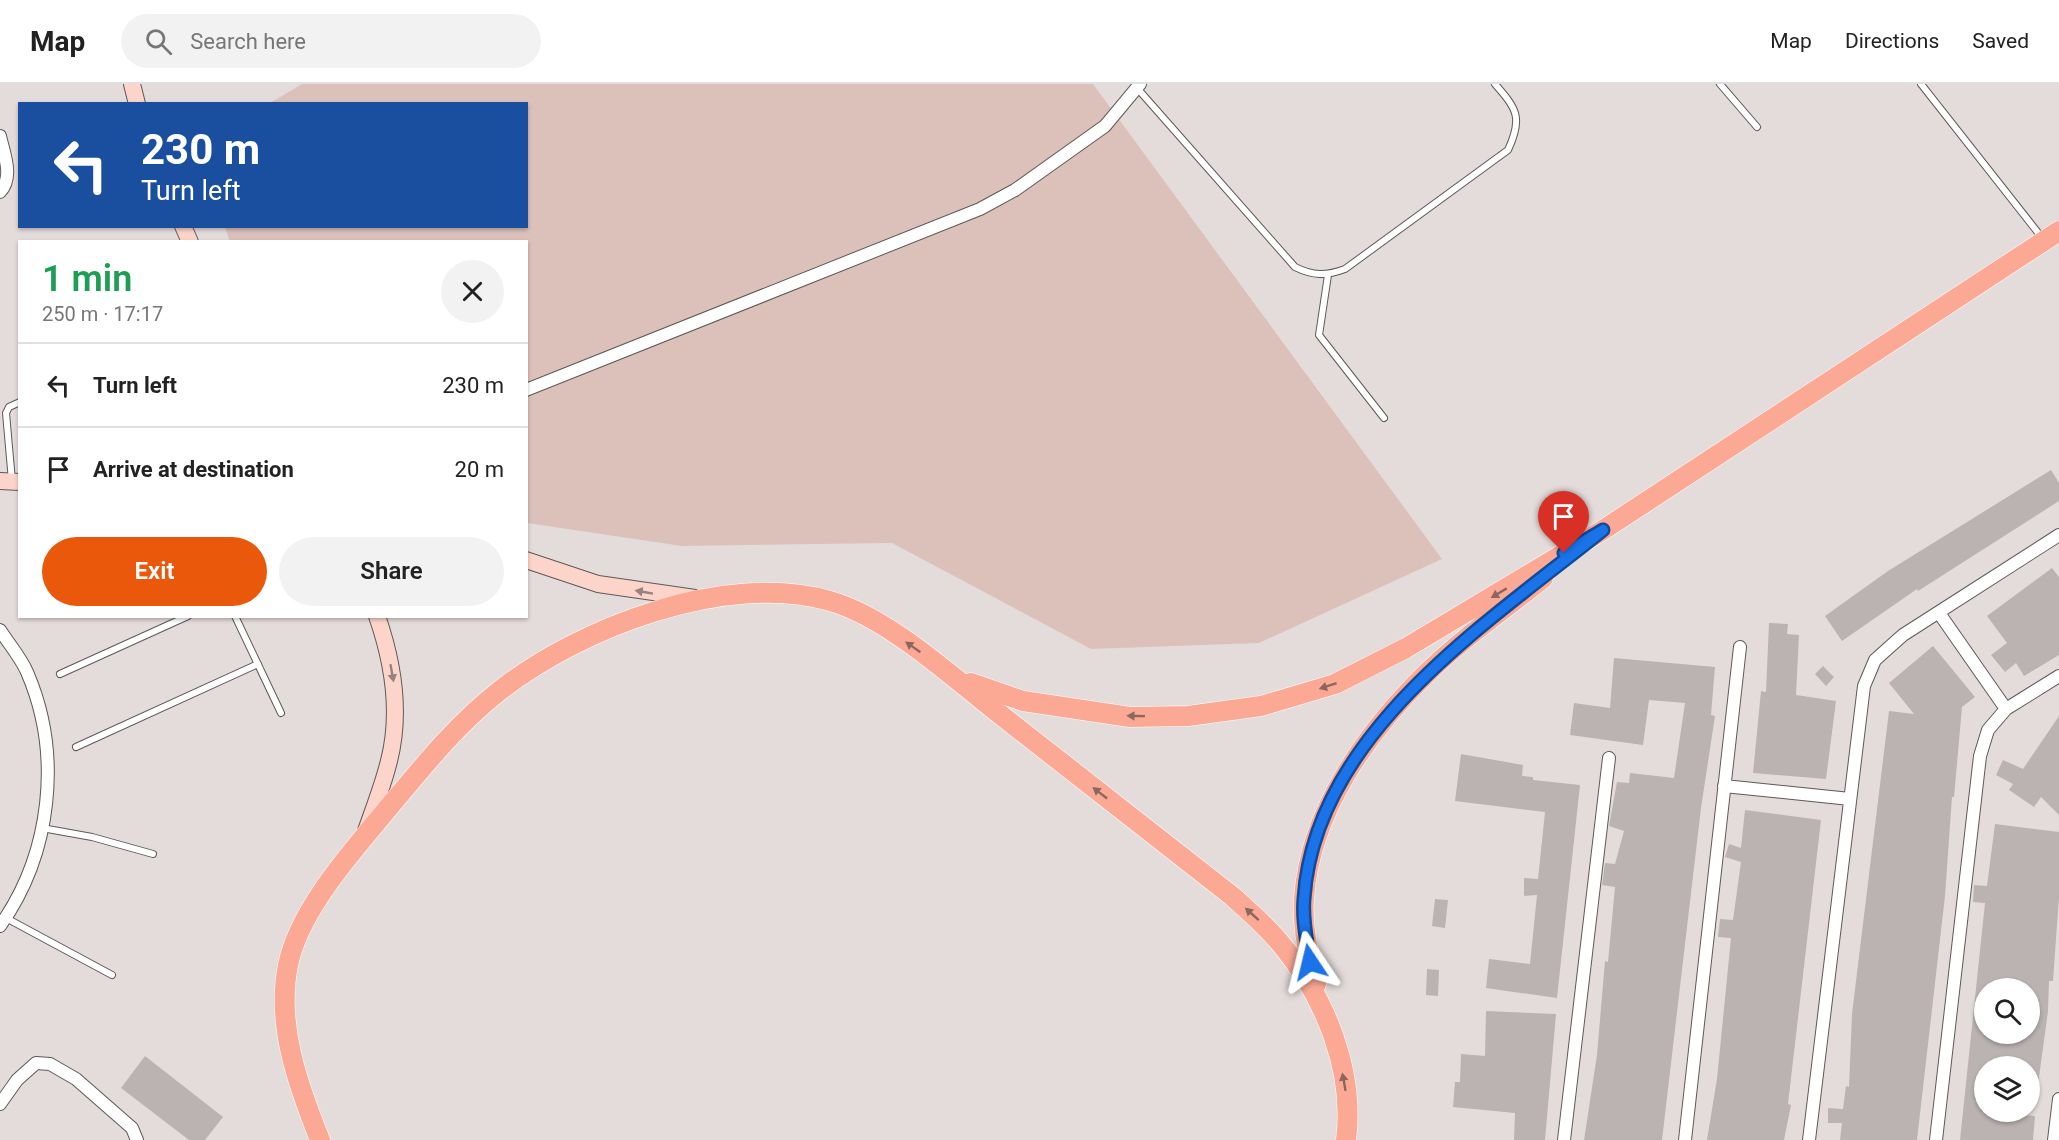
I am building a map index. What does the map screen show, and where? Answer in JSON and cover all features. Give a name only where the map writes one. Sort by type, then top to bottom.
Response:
[{"type":"main road","points":[[934,663],[983,689],[1023,701],[1075,711],[1130,717],[1188,717],[1261,706],[1335,684],[1406,648],[1603,530],[2052,236]]},
{"type":"main road","points":[[1346,1140],[1348,1124],[1346,1085],[1310,962],[1305,931],[1304,899],[1314,846],[1339,786],[1362,748],[1427,673],[1603,530]]},
{"type":"main road","points":[[320,1140],[300,1088],[287,1034],[284,989],[289,961],[298,934],[313,907],[364,838],[433,755],[499,691],[579,640],[624,621],[702,599],[753,594],[797,595],[828,600],[856,610],[934,663],[1232,896],[1282,945],[1323,1010]]},
{"type":"main road","points":[[300,1088],[304,1140]]},
{"type":"street","points":[[132,84],[136,102]]},
{"type":"street","points":[[528,389],[980,209],[1014,190],[1105,126],[1138,86]]},
{"type":"street","points":[[0,136],[8,172],[5,186],[0,192]]},
{"type":"street","points":[[1809,1140],[1864,686],[1875,660],[1903,635],[2059,535]]},
{"type":"street","points":[[528,561],[598,584],[702,599]]},
{"type":"street","points":[[1939,613],[2006,709]]},
{"type":"street","points":[[364,838],[389,761],[395,726],[393,680],[378,618]]},
{"type":"street","points":[[0,630],[27,671],[41,716],[48,756],[46,806],[35,861],[15,904],[3,922]]},
{"type":"street","points":[[1685,1140],[1740,647]]},
{"type":"street","points":[[1936,1140],[1980,756],[1988,730],[2006,709],[2059,676]]},
{"type":"street","points":[[1564,1140],[1609,758]]},
{"type":"street","points":[[1724,786],[1850,799]]},
{"type":"street","points":[[0,1104],[17,1080],[36,1063],[50,1064],[76,1079],[132,1128],[137,1140]]},
{"type":"street","points":[[2054,1140],[2059,1099]]},
{"type":"lane","points":[[1138,86],[1295,267],[1309,274],[1328,275],[1345,269],[1508,150],[1518,128],[1511,103],[1495,84]]},
{"type":"lane","points":[[1720,84],[1757,127]]},
{"type":"lane","points":[[1921,84],[2052,236]]},
{"type":"lane","points":[[1328,275],[1319,335],[1384,418]]},
{"type":"lane","points":[[11,481],[6,413],[9,406],[18,403]]},
{"type":"lane","points":[[60,674],[184,618]]},
{"type":"lane","points":[[236,618],[281,713]]},
{"type":"lane","points":[[76,747],[258,664]]},
{"type":"lane","points":[[42,828],[92,837],[153,854]]},
{"type":"lane","points":[[3,922],[112,975]]},
{"type":"shaded area","points":[[302,84],[1093,84],[1442,559],[1259,643],[1091,649],[892,543],[682,546],[528,523],[528,240],[229,240],[225,228],[528,228],[528,102],[272,102]]},
{"type":"building","points":[[2051,470],[2059,483],[2059,501],[1918,591],[1917,589],[1842,641],[1825,616],[1888,571]]},
{"type":"building","points":[[2052,568],[2059,577],[2059,655],[2024,676],[2016,663],[2005,672],[1991,655],[2007,643],[1987,616]]},
{"type":"building","points":[[1769,623],[1788,624],[1787,634],[1799,635],[1796,695],[1836,701],[1826,779],[1753,773],[1761,691],[1766,692]]},
{"type":"building","points":[[1933,646],[1975,697],[1962,707],[1954,797],[1952,797],[1945,896],[1917,1140],[1840,1140],[1842,1123],[1828,1123],[1828,1108],[1843,1109],[1846,1086],[1849,1087],[1852,1014],[1889,711],[1914,714],[1889,683]]},
{"type":"building","points":[[1614,658],[1715,667],[1711,715],[1715,716],[1701,808],[1662,1140],[1584,1140],[1597,1055],[1605,961],[1608,962],[1615,887],[1602,885],[1605,863],[1615,864],[1624,831],[1609,826],[1617,782],[1629,783],[1630,773],[1674,778],[1685,703],[1649,700],[1643,745],[1570,735],[1574,703],[1610,708]]},
{"type":"building","points":[[1823,666],[1834,677],[1826,686],[1815,674]]},
{"type":"building","points":[[2059,716],[2059,815],[2041,797],[2034,807],[2009,790],[2013,784],[1996,775],[2003,760],[2023,769]]},
{"type":"building","points":[[1461,754],[1523,765],[1522,776],[1533,777],[1533,780],[1580,785],[1557,998],[1486,988],[1489,959],[1530,964],[1537,895],[1524,896],[1524,878],[1538,879],[1545,812],[1455,801]]},
{"type":"building","points":[[1745,810],[1821,820],[1788,1104],[1791,1105],[1784,1140],[1707,1140],[1717,1079],[1731,938],[1718,937],[1720,919],[1733,920],[1741,862],[1725,857],[1729,844],[1741,848]]},
{"type":"building","points":[[1995,824],[2059,832],[2059,897],[2053,981],[2049,981],[2048,1011],[2040,1070],[2040,1056],[1974,1056],[1974,1122],[2034,1122],[2033,1140],[1960,1140],[1974,1007],[1974,1044],[2040,1044],[2040,978],[1977,978],[1985,903],[1973,902],[1974,885],[1987,886]]},
{"type":"building","points":[[1435,899],[1448,900],[1445,928],[1432,926]]},
{"type":"building","points":[[1427,969],[1439,970],[1438,996],[1426,995]]},
{"type":"building","points":[[1486,1011],[1556,1014],[1545,1140],[1514,1140],[1515,1113],[1453,1107],[1455,1082],[1460,1082],[1461,1054],[1485,1056]]},
{"type":"building","points":[[145,1056],[223,1117],[205,1140],[189,1140],[121,1088]]},
{"type":"route","points":[[1310,962],[1305,931],[1304,899],[1307,874],[1314,846],[1326,815],[1339,786],[1362,748],[1394,708],[1427,673],[1603,530],[1564,553]]}]
